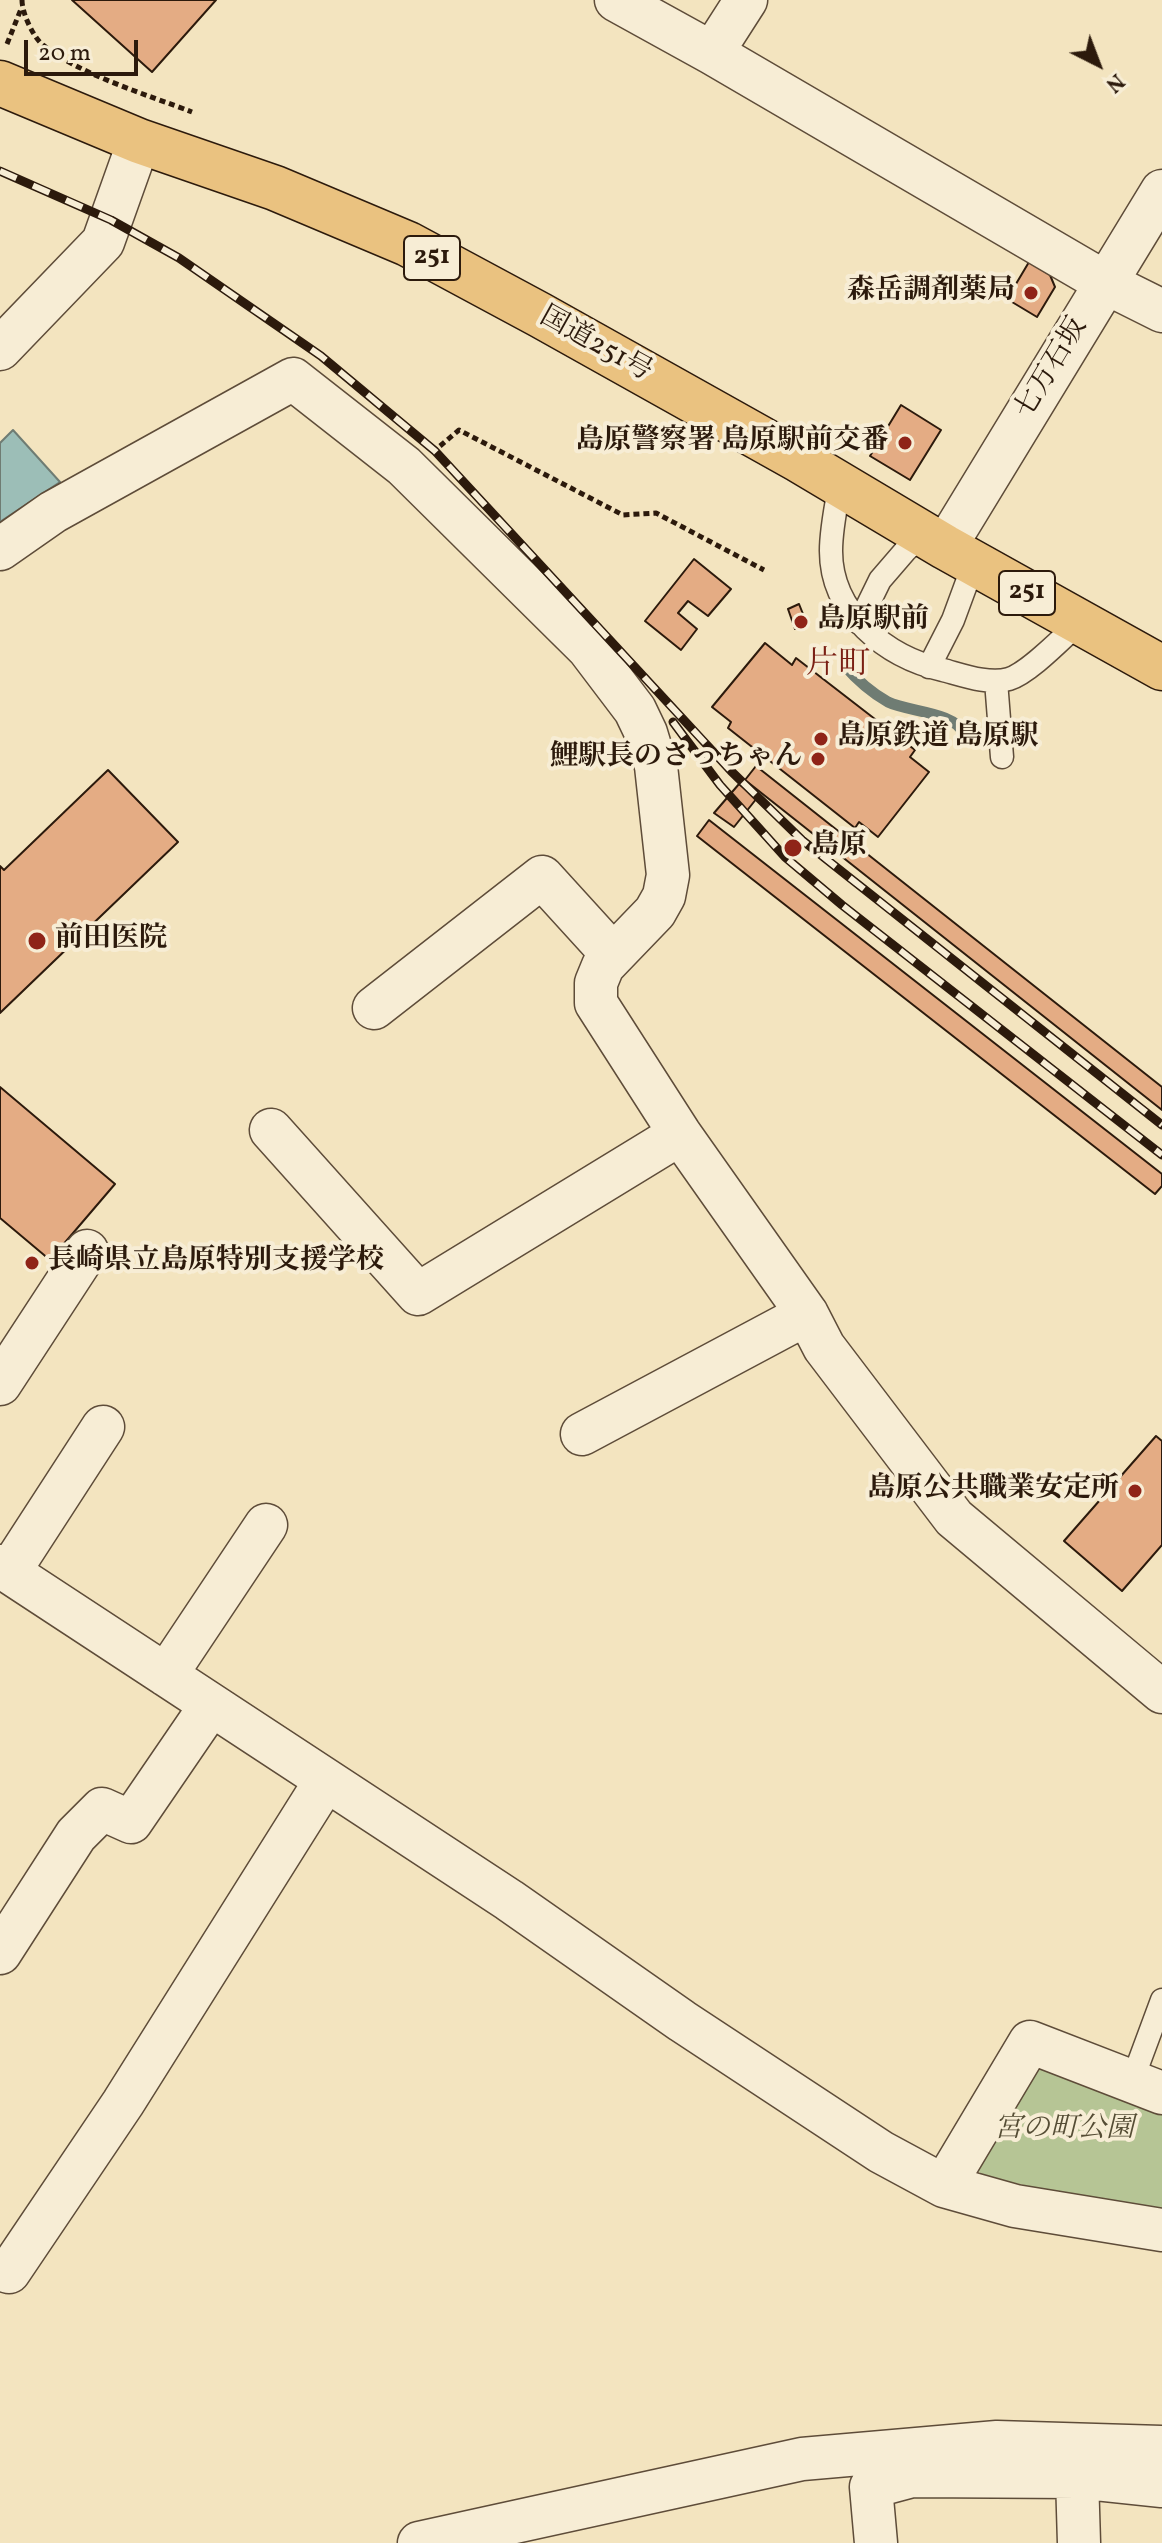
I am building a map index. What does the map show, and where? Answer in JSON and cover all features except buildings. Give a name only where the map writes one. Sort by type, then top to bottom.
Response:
[{"type":"highway","name":"国道251号","points":[[3,65],[139,141],[275,188],[408,244],[553,322],[1162,668]]},
{"type":"street","points":[[616,0],[1106,283],[1162,311]]},
{"type":"street","points":[[712,53],[746,0]]},
{"type":"street","points":[[0,349],[103,242],[139,141]]},
{"type":"street","name":"七万石坂","points":[[947,548],[1162,191]]},
{"type":"street","points":[[0,549],[53,512],[293,379],[404,466],[588,648],[635,710],[646,733],[656,766],[668,875],[664,896],[655,912],[603,966],[596,983],[596,1003],[680,1134],[807,1314],[824,1347],[954,1518],[1162,1692]]},
{"type":"street","points":[[374,1008],[542,877],[613,955]]},
{"type":"street","points":[[271,1130],[418,1294],[680,1134]]},
{"type":"street","points":[[0,1384],[87,1251]]},
{"type":"street","points":[[582,1434],[807,1314]]},
{"type":"street","points":[[103,1427],[5,1569],[509,1900],[748,2065],[881,2152],[944,2186],[1015,2206],[1162,2230]]},
{"type":"street","points":[[166,1675],[266,1525]]},
{"type":"street","points":[[0,1953],[76,1835],[102,1809],[131,1822],[211,1705]]},
{"type":"street","points":[[0,2269],[9,2272],[123,2103],[326,1780]]},
{"type":"street","points":[[944,2186],[1030,2042],[1147,2087]]},
{"type":"street","points":[[419,2543],[802,2459],[997,2442],[1162,2447]]},
{"type":"street","points":[[876,2543],[871,2487],[912,2476],[1077,2477],[1162,2486]]},
{"type":"street","points":[[1077,2477],[1079,2543]]},
{"type":"lane","points":[[840,484],[831,553],[840,596],[875,639],[929,667],[996,681],[1021,673],[1080,622]]},
{"type":"lane","points":[[859,623],[880,580],[905,551],[947,548],[953,620],[929,667]]},
{"type":"lane","points":[[996,681],[1002,757]]},
{"type":"lane","points":[[1147,2087],[1162,2000]]},
{"type":"path","points":[[3,65],[22,8]]},
{"type":"path","points":[[404,466],[435,451],[459,430],[623,515],[656,513],[764,570]]},
{"type":"green space","name":"宮の町公園","points":[[1040,2061],[1162,2104],[1162,2210],[983,2176],[977,2169]]},
{"type":"water","points":[[13,430],[60,482],[0,522],[0,443]]},
{"type":"waterway","points":[[844,665],[864,685],[888,702],[951,721],[963,733]]},
{"type":"railway","points":[[0,171],[111,220],[179,258],[321,356],[435,451],[731,771],[802,840],[1162,1125]]},
{"type":"railway","points":[[673,722],[720,785],[785,857],[1162,1155]]},
{"type":"place","name":"森岳調剤薬局","points":[[1031,293]]},
{"type":"place","name":"島原警察署 島原駅前交番","points":[[905,443]]},
{"type":"place","name":"島原駅前","points":[[801,622]]},
{"type":"place","name":"島原鉄道 島原駅","points":[[821,739]]},
{"type":"place","name":"鯉駅長のさっちゃん","points":[[818,759]]},
{"type":"place","name":"島原","points":[[793,848]]},
{"type":"place","name":"前田医院","points":[[37,941]]},
{"type":"place","name":"長崎県立島原特別支援学校","points":[[32,1263]]},
{"type":"place","name":"島原公共職業安定所","points":[[1135,1491]]},
{"type":"district","name":"片町","points":[[838,667]]}]
